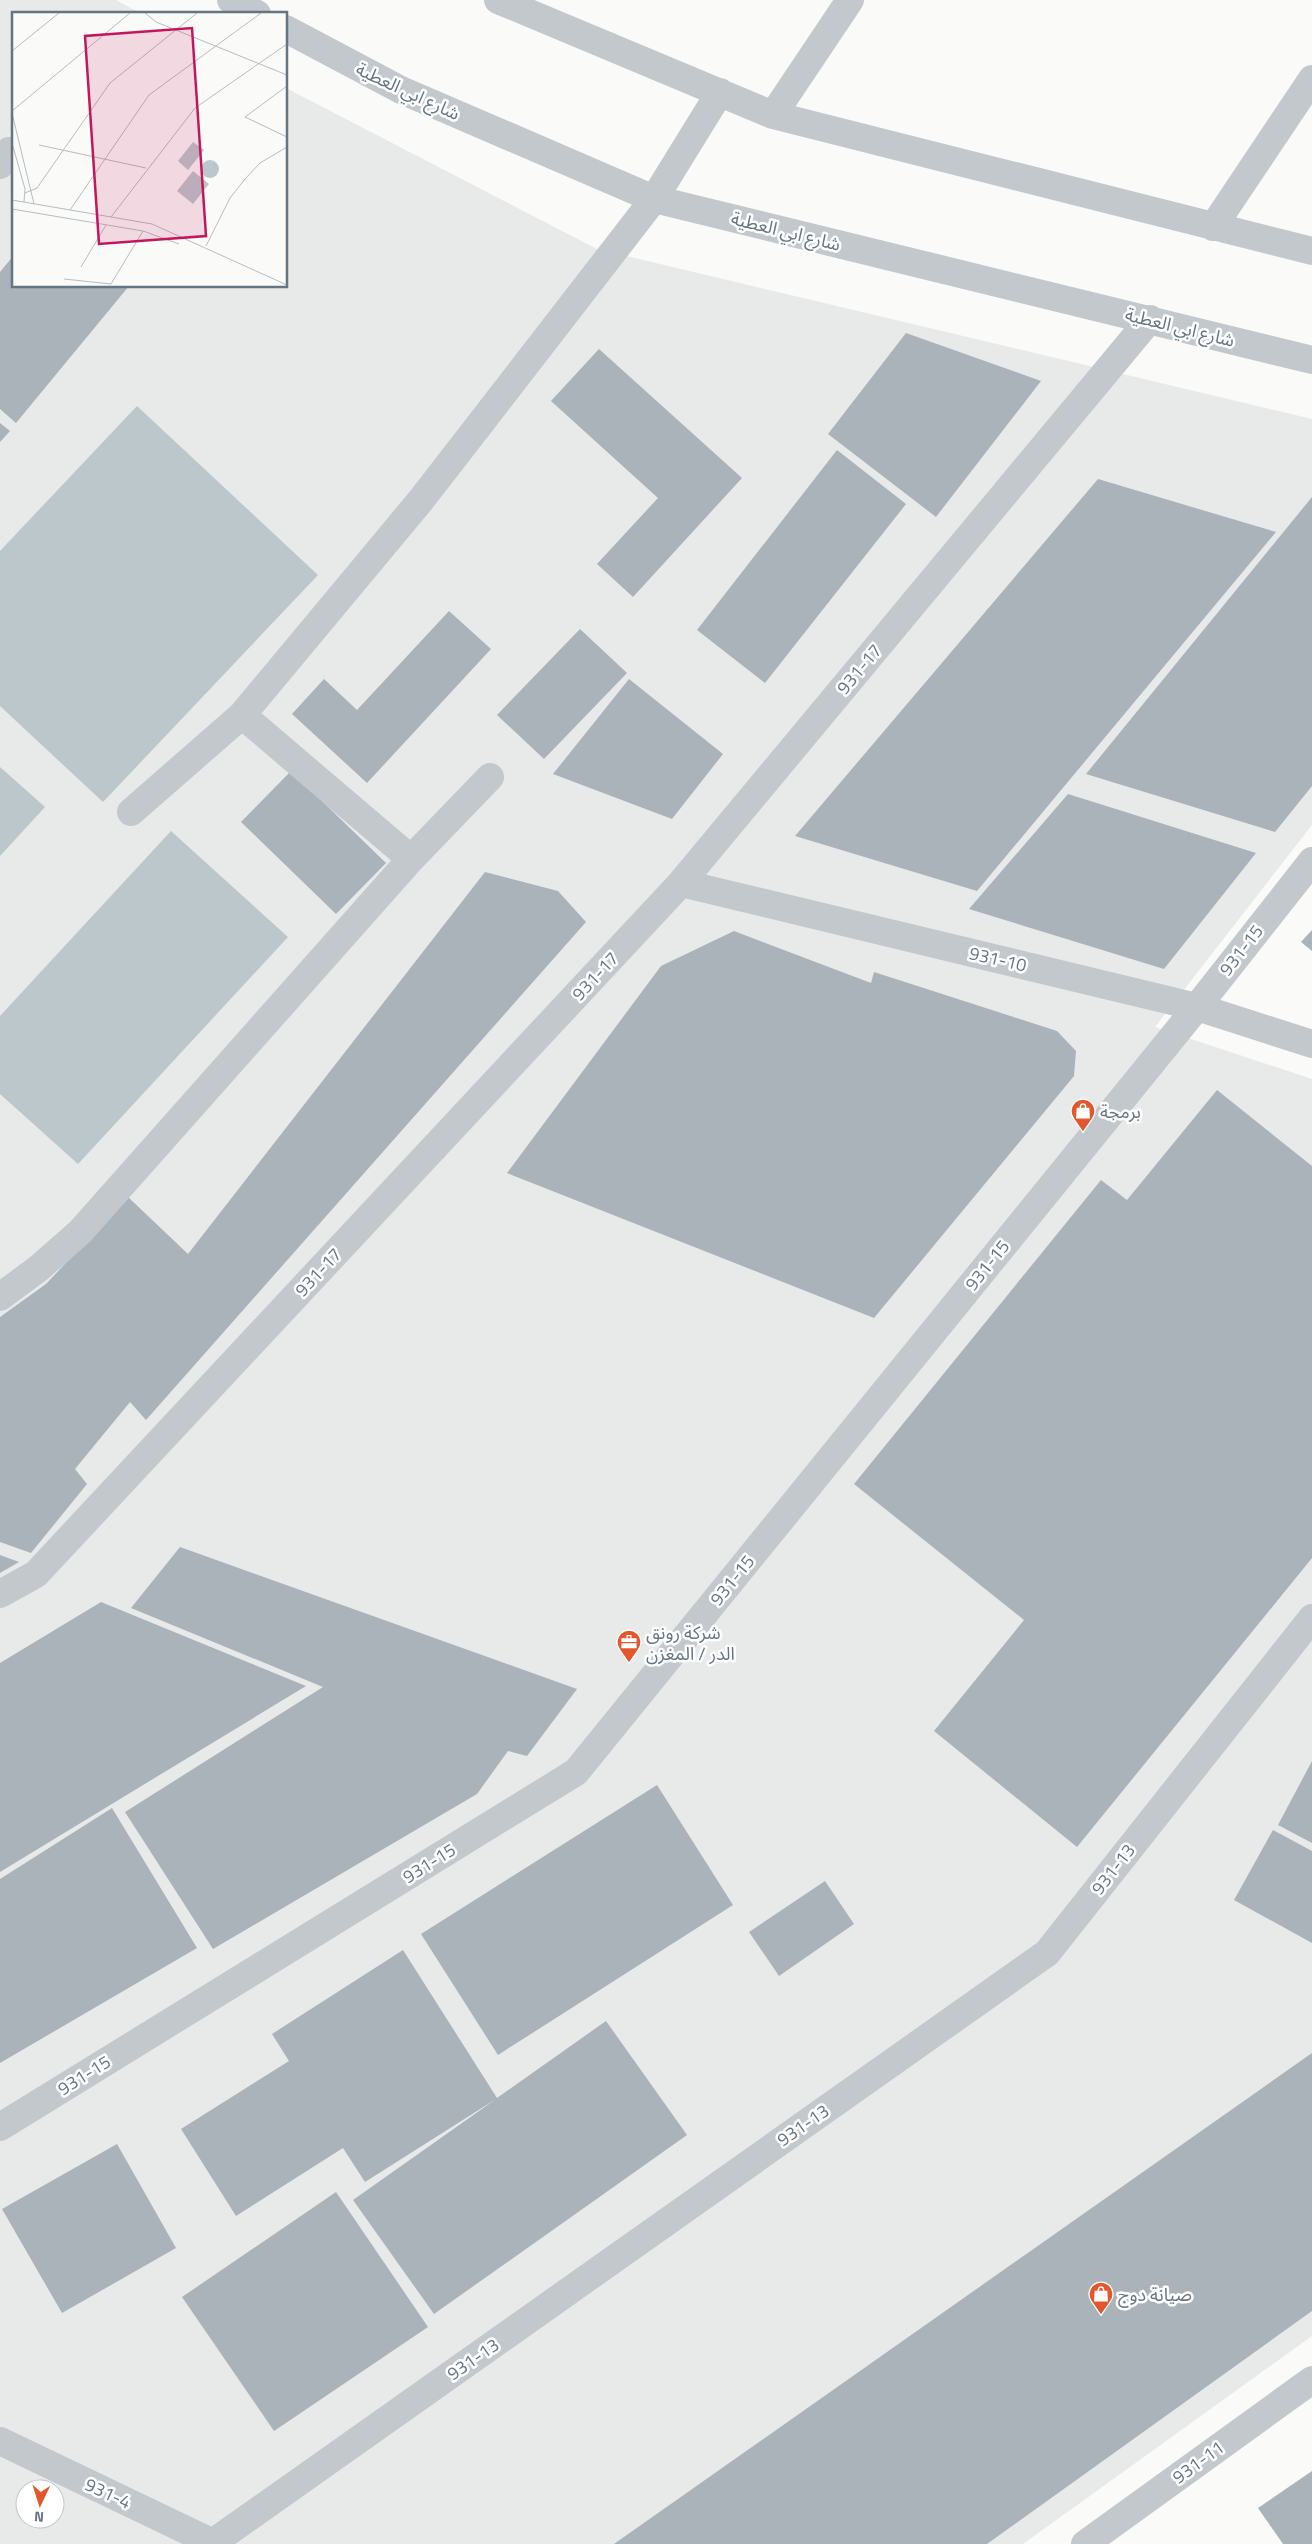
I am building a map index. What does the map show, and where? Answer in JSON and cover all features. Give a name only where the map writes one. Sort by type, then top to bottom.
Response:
[{"type":"street","points":[[231,0],[253,12]]},
{"type":"street","points":[[498,0],[773,115],[1312,251]]},
{"type":"street","points":[[773,115],[850,0]]},
{"type":"street","name":"شارع ابي العطية","points":[[288,30],[400,90],[654,199],[1312,360]]},
{"type":"street","points":[[1213,227],[1312,79]]},
{"type":"street","points":[[131,812],[242,715],[421,500],[654,199],[720,92]]},
{"type":"street","name":"931-17","points":[[0,1594],[36,1574],[681,883],[1150,319]]},
{"type":"street","points":[[242,715],[411,859]]},
{"type":"street","points":[[0,1297],[39,1268],[80,1232],[411,859],[490,777]]},
{"type":"street","name":"931-15","points":[[0,2127],[576,1772],[1197,1007],[1312,860]]},
{"type":"street","name":"931-10","points":[[681,883],[1197,1007],[1312,1044]]},
{"type":"street","name":"931-13","points":[[213,2544],[1047,1953],[1312,1618]]},
{"type":"street","name":"931-11","points":[[1085,2544],[1312,2380]]},
{"type":"street","name":"931-4","points":[[0,2441],[213,2544]]},
{"type":"shaded area","points":[[0,0],[116,0],[138,12],[12,12],[12,288],[288,288],[288,89],[597,249],[1312,419],[1312,825],[1155,1027],[1312,1079],[1312,2336],[1023,2544],[0,2544]]},
{"type":"shaded area","points":[[137,406],[318,575],[103,802],[0,706],[0,551]]},
{"type":"shaded area","points":[[0,767],[45,807],[0,856]]},
{"type":"shaded area","points":[[171,831],[288,937],[78,1164],[0,1094],[0,1016]]},
{"type":"building","points":[[12,257],[12,288],[127,288],[16,423],[0,409],[0,272]]},
{"type":"building","points":[[906,333],[1041,381],[936,517],[828,434]]},
{"type":"building","points":[[599,349],[742,478],[633,597],[597,564],[658,498],[551,401]]},
{"type":"building","points":[[0,423],[10,431],[0,442]]},
{"type":"building","points":[[837,450],[906,504],[765,683],[697,630]]},
{"type":"building","points":[[1098,479],[1276,532],[977,891],[795,836]]},
{"type":"building","points":[[1312,497],[1312,786],[1275,832],[1086,774]]},
{"type":"building","points":[[449,611],[491,649],[367,783],[292,714],[324,679],[357,710]]},
{"type":"building","points":[[580,629],[627,673],[544,759],[497,715]]},
{"type":"building","points":[[629,679],[723,754],[672,819],[553,774]]},
{"type":"building","points":[[291,771],[386,863],[336,914],[241,822]]},
{"type":"building","points":[[1068,794],[1256,853],[1164,969],[969,909]]},
{"type":"building","points":[[485,872],[558,891],[586,922],[146,1420],[130,1402],[75,1469],[87,1484],[31,1553],[0,1542],[0,1317],[46,1284],[128,1197],[188,1254]]},
{"type":"building","points":[[1312,930],[1312,951],[1301,942]]},
{"type":"building","points":[[734,931],[871,983],[874,972],[1057,1031],[1076,1051],[1074,1076],[874,1318],[507,1173],[661,966]]},
{"type":"building","points":[[1217,1090],[1312,1166],[1312,1558],[1077,1847],[934,1731],[1024,1620],[854,1484],[1101,1180],[1127,1200]]},
{"type":"building","points":[[180,1547],[577,1689],[527,1756],[508,1751],[477,1794],[213,1949],[125,1812],[323,1687],[131,1608]]},
{"type":"building","points":[[0,1555],[19,1562],[0,1573]]},
{"type":"building","points":[[101,1602],[306,1686],[0,1872],[0,1663]]},
{"type":"building","points":[[1312,1761],[1312,1843],[1278,1825]]},
{"type":"building","points":[[657,1785],[733,1905],[498,2055],[421,1934]]},
{"type":"building","points":[[112,1808],[197,1948],[0,2063],[0,1879]]},
{"type":"building","points":[[1273,1830],[1312,1851],[1312,1943],[1234,1900]]},
{"type":"building","points":[[825,1881],[854,1924],[779,1976],[749,1932]]},
{"type":"building","points":[[403,1950],[497,2098],[606,2021],[687,2135],[434,2314],[353,2200],[496,2099],[365,2182],[343,2148],[236,2216],[181,2129],[289,2061],[272,2034]]},
{"type":"building","points":[[1312,2053],[1312,2311],[987,2544],[614,2544]]},
{"type":"building","points":[[117,2144],[176,2248],[62,2313],[2,2209]]},
{"type":"building","points":[[336,2192],[428,2327],[274,2431],[182,2297]]},
{"type":"building","points":[[1312,2471],[1312,2544],[1283,2544],[1258,2508]]},
{"type":"place","name":"برمجة","points":[[1083,1132]]},
{"type":"place","name":"شركة رونق الدر / المغزن","points":[[629,1663]]},
{"type":"place","name":"صيانة دوج","points":[[1101,2315]]}]
